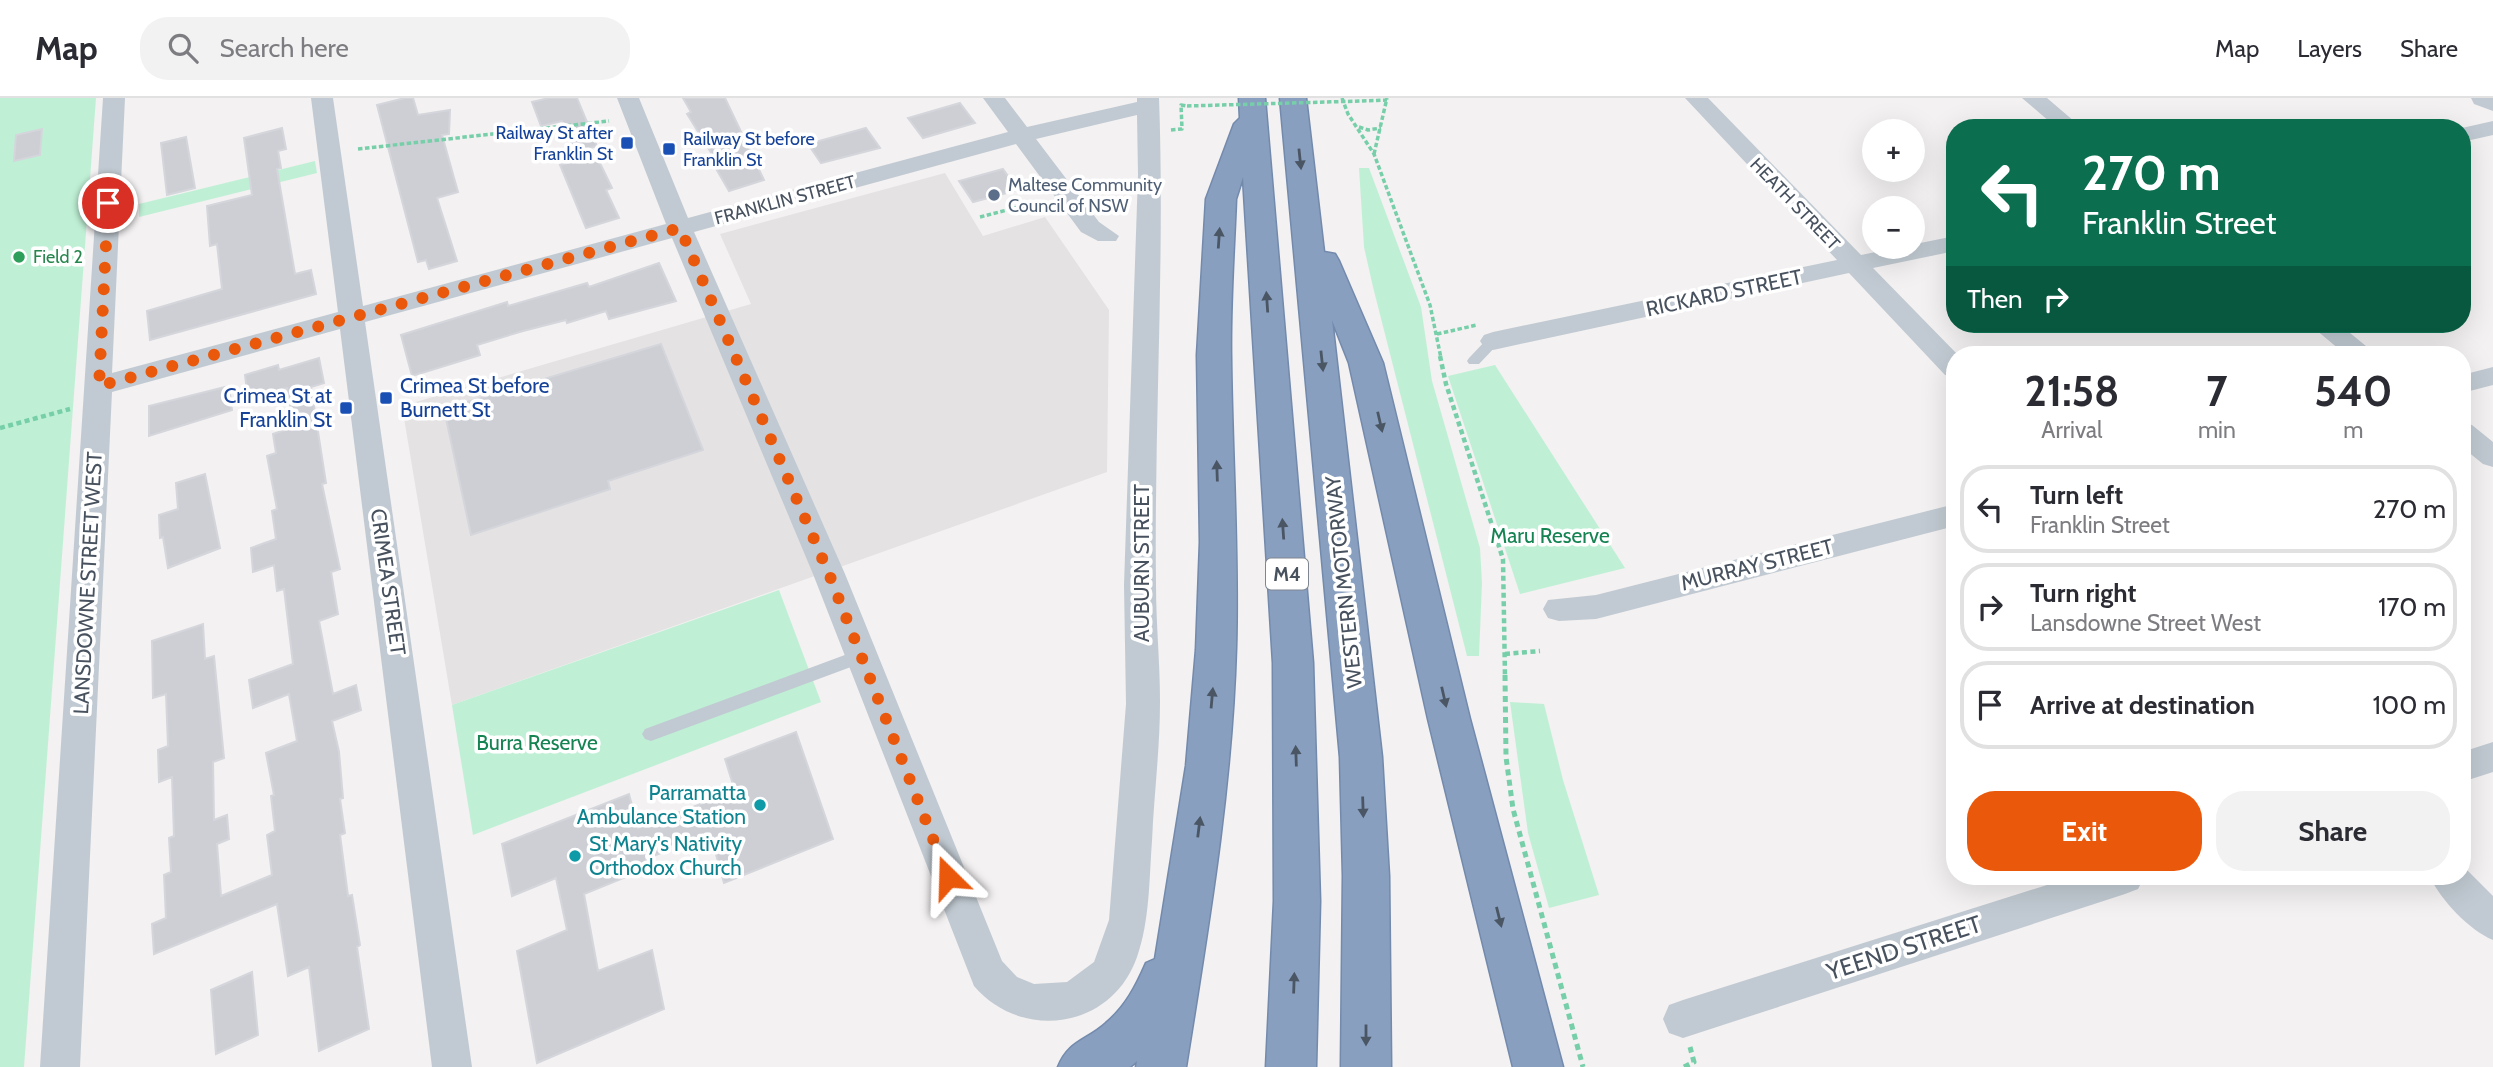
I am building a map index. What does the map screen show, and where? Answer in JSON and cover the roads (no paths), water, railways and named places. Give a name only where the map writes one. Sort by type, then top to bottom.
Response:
[{"type":"highway","name":"WESTERN MOTORWAY","points":[[1293,98],[1361,757],[1366,876],[1366,1067]]},
{"type":"highway","points":[[1161,1067],[1191,889],[1207,766],[1216,650],[1219,542],[1214,355],[1221,199],[1252,103]]},
{"type":"highway","name":"M4","points":[[1252,103],[1293,663],[1297,888],[1291,1059]]},
{"type":"highway","points":[[1307,220],[1366,363],[1531,1055]]},
{"type":"highway","points":[[1083,1067],[1119,1045],[1149,1015],[1157,998],[1191,889]]},
{"type":"street","name":"LANSDOWNE STREET WEST","points":[[60,1067],[88,396],[114,98]]},
{"type":"street","name":"CRIMEA STREET","points":[[322,98],[452,1067]]},
{"type":"street","points":[[628,98],[680,228],[861,656]]},
{"type":"street","points":[[994,98],[1090,227],[1107,236]]},
{"type":"street","name":"HEATH STREET","points":[[1696,98],[1946,360]]},
{"type":"street","points":[[2034,98],[2060,119]]},
{"type":"street","points":[[2484,98],[2493,103]]},
{"type":"street","name":"FRANKLIN STREET","points":[[88,396],[353,316],[1022,135],[1152,111]]},
{"type":"street","name":"AUBURN STREET","points":[[861,656],[988,973],[1003,990],[1016,998],[1034,1003],[1067,1001],[1097,985],[1108,975],[1118,957],[1128,920],[1143,704],[1140,585],[1152,111]]},
{"type":"street","points":[[2471,133],[2493,128]]},
{"type":"street","name":"RICKARD STREET","points":[[1486,333],[1854,265],[1946,245]]},
{"type":"street","points":[[2334,333],[2351,346]]},
{"type":"street","points":[[2471,382],[2493,376]]},
{"type":"street","points":[[2471,439],[2493,457]]},
{"type":"street","name":"MURRAY STREET","points":[[1559,609],[1595,607],[1946,517]]},
{"type":"street","points":[[2471,764],[2493,757]]},
{"type":"street","name":"YEEND STREET","points":[[1683,1019],[2100,885]]},
{"type":"street","points":[[2457,885],[2493,922]]},
{"type":"lane","points":[[1474,361],[1486,333]]},
{"type":"lane","points":[[652,734],[861,656]]},
{"type":"place","name":"Railway St after Franklin St","points":[[627,143]]},
{"type":"place","name":"Railway St before Franklin St","points":[[669,149]]},
{"type":"place","name":"Maltese Community Council of NSW","points":[[994,195]]},
{"type":"place","name":"Field 2","points":[[19,257]]},
{"type":"place","name":"Crimea St before Burnett St","points":[[386,398]]},
{"type":"place","name":"Crimea St at Franklin St","points":[[346,408]]},
{"type":"place","name":"Parramatta Ambulance Station","points":[[760,805]]},
{"type":"place","name":"St Mary's Nativity Orthodox Church","points":[[575,856]]},
{"type":"park label","name":"Maru Reserve","points":[[1550,536]]},
{"type":"park label","name":"Burra Reserve","points":[[537,743]]}]
